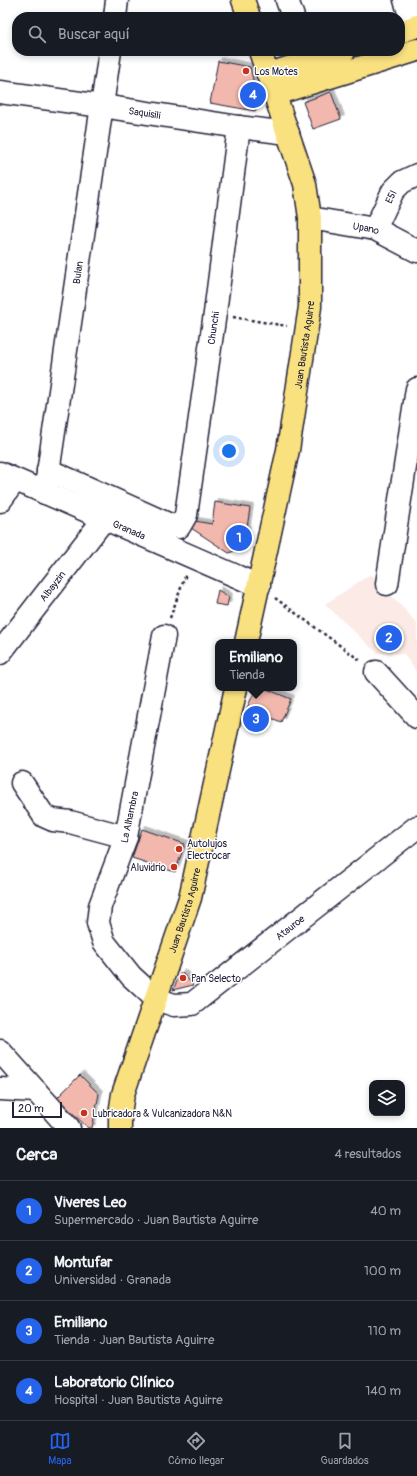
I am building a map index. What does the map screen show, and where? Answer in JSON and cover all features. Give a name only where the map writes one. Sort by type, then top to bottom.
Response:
[{"type":"main road","points":[[243,0],[247,12]]},
{"type":"main road","points":[[405,52],[417,50]]},
{"type":"main road","name":"Juan Bautista Aguirre","points":[[247,639],[288,450],[310,307],[310,218],[306,184],[262,56]]},
{"type":"main road","points":[[275,94],[310,64],[331,56]]},
{"type":"main road","points":[[268,74],[310,64],[371,56]]},
{"type":"main road","name":"Juan Bautista Aguirre","points":[[120,1128],[122,1094],[190,898],[235,691]]},
{"type":"street","points":[[116,12],[117,0]]},
{"type":"street","points":[[287,0],[291,12]]},
{"type":"street","points":[[405,0],[410,29]]},
{"type":"street","name":"Bulan","points":[[46,493],[48,470],[109,56]]},
{"type":"street","name":"Saquisili","points":[[0,92],[288,133]]},
{"type":"street","name":"Chunchi","points":[[48,470],[170,525],[178,526],[186,515],[215,313],[239,127]]},
{"type":"street","name":"E5I","points":[[376,229],[393,191],[402,182],[417,175]]},
{"type":"street","name":"Upano","points":[[310,218],[376,229],[417,251]]},
{"type":"street","points":[[387,584],[417,389]]},
{"type":"street","points":[[0,501],[8,476]]},
{"type":"street","name":"Granada","points":[[8,476],[259,586]]},
{"type":"street","name":"Albayzin","points":[[0,653],[104,519]]},
{"type":"street","name":"La Alhambra","points":[[156,999],[130,976],[108,948],[104,942],[98,922],[100,906],[126,838],[164,636]]},
{"type":"street","points":[[376,672],[417,717]]},
{"type":"street","points":[[22,783],[44,816],[53,820],[70,822],[126,838]]},
{"type":"street","name":"Atauroe","points":[[156,999],[174,1005],[192,1004],[417,827]]},
{"type":"street","points":[[0,1050],[69,1128]]},
{"type":"street","points":[[0,1089],[36,1091]]},
{"type":"path","points":[[215,313],[307,329]]},
{"type":"path","points":[[164,636],[192,557]]},
{"type":"path","points":[[259,586],[376,672]]},
{"type":"shaded area","points":[[371,574],[417,623],[417,673],[404,654],[377,653],[325,604]]},
{"type":"building","points":[[218,61],[250,67],[259,104],[255,111],[210,103]]},
{"type":"building","points":[[331,92],[341,119],[313,129],[303,102]]},
{"type":"building","points":[[215,502],[250,508],[244,547],[229,553],[188,526],[189,520],[212,524]]},
{"type":"building","points":[[218,590],[229,597],[227,606],[215,604]]},
{"type":"building","points":[[255,691],[271,691],[291,699],[281,722],[247,708]]},
{"type":"building","points":[[247,708],[267,716],[262,728],[246,721]]},
{"type":"building","points":[[142,829],[185,844],[175,872],[132,858]]},
{"type":"building","name":"Pan Selecto","points":[[181,972],[193,985],[173,990]]},
{"type":"building","name":"Lubricadora & Vulcanizadora N&N","points":[[80,1075],[99,1094],[92,1128],[88,1128],[57,1098]]},
{"type":"place","name":"Los Motes","points":[[246,71]]},
{"type":"place","name":"Laboratorio Clínico","points":[[253,95]]},
{"type":"place","name":"Viveres Leo","points":[[239,538]]},
{"type":"place","name":"Montufar","points":[[389,638]]},
{"type":"place","name":"Emiliano","points":[[256,719]]},
{"type":"place","name":"Autolujos Electrocar","points":[[179,849]]},
{"type":"place","name":"Aluvidrio","points":[[174,867]]},
{"type":"place","name":"Pan Selecto","points":[[183,978]]},
{"type":"place","name":"Lubricadora & Vulcanizadora N&N","points":[[84,1113]]}]
